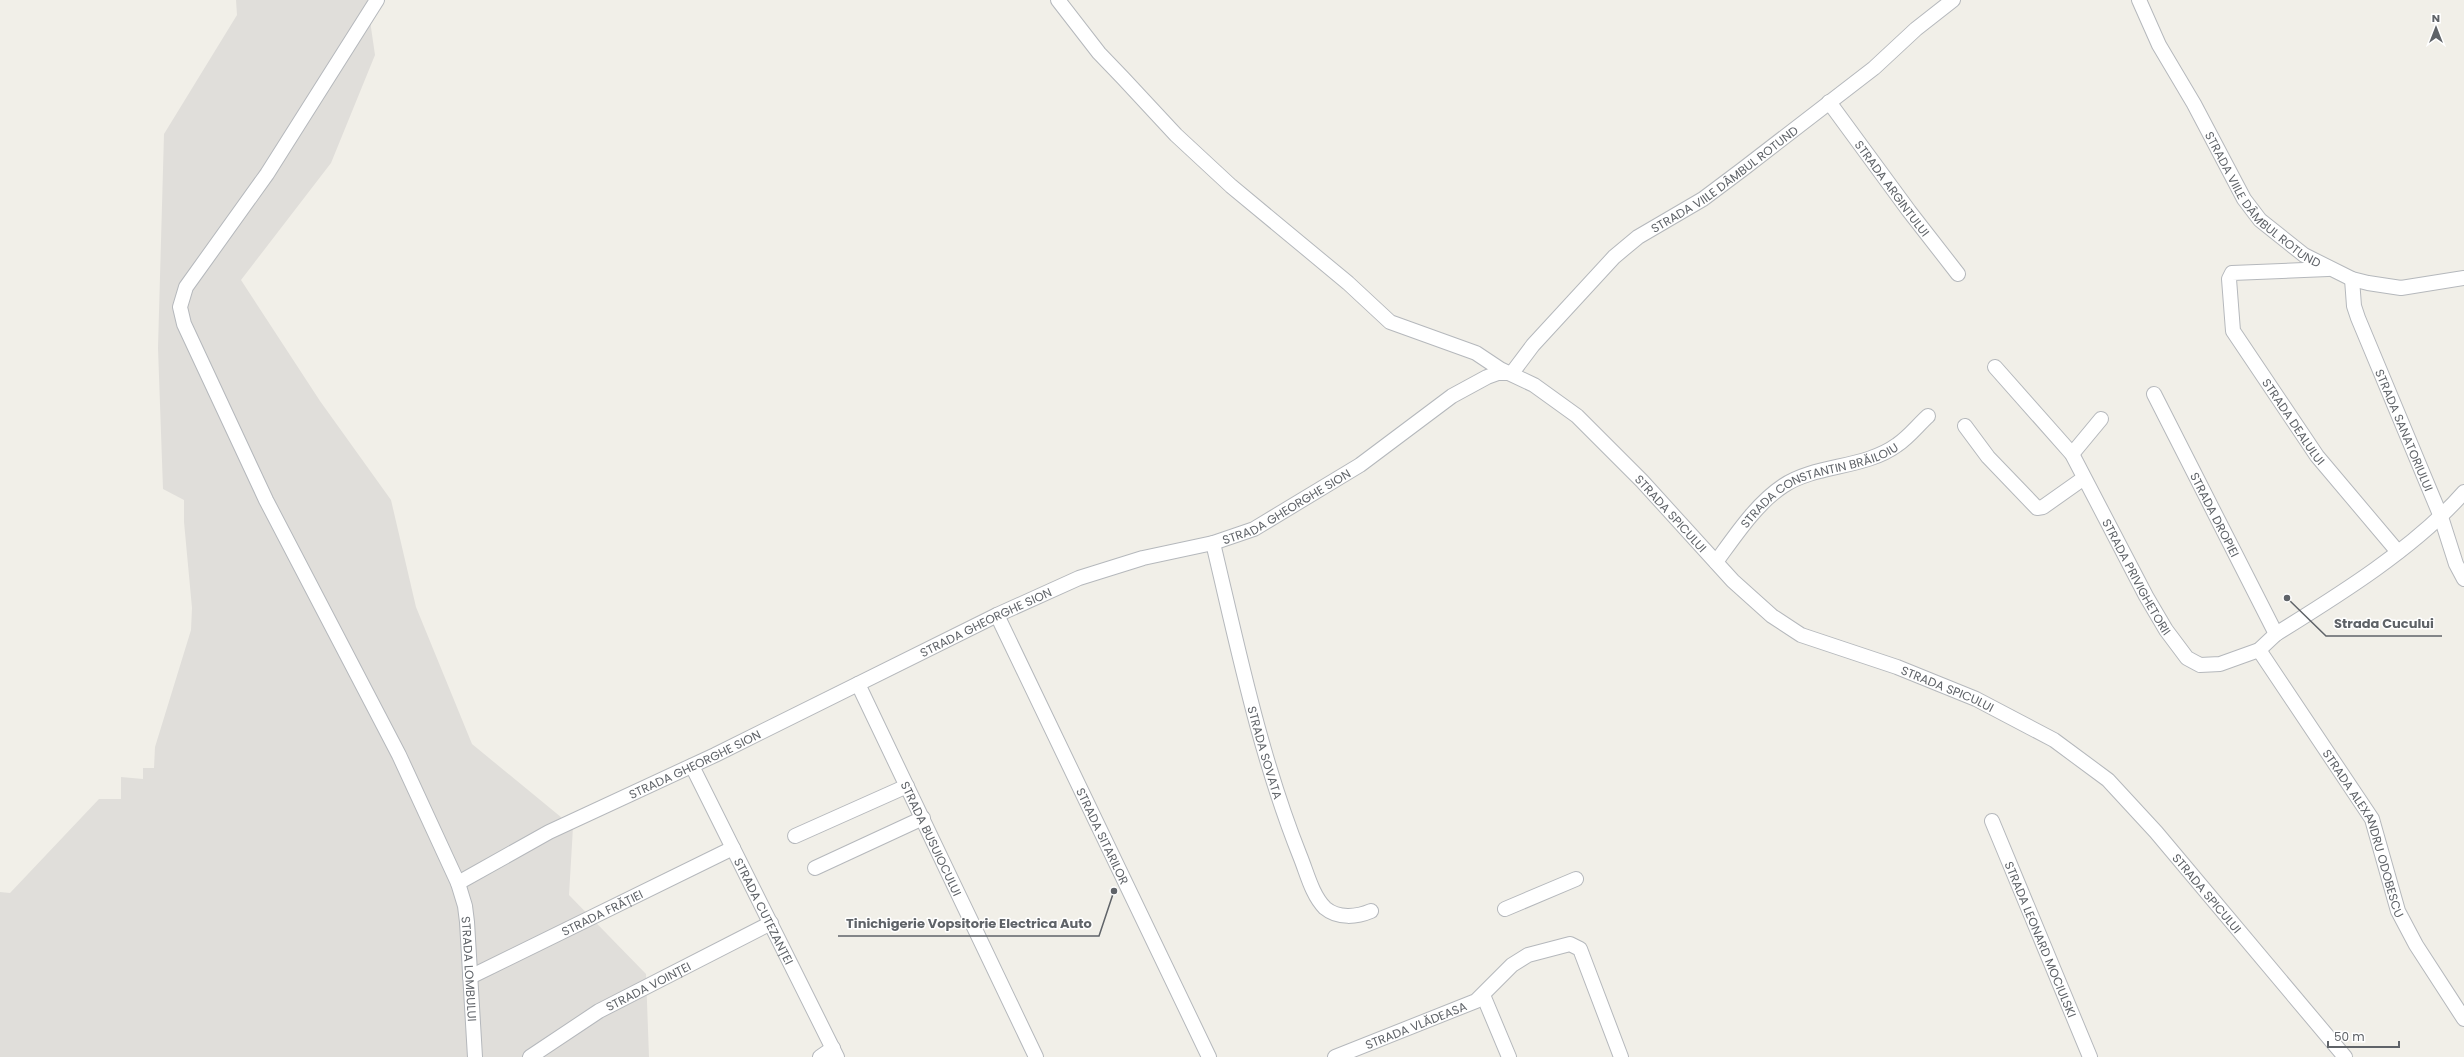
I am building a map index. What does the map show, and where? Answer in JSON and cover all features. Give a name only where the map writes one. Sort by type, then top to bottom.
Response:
[{"type":"street","name":"STRADA LOMBULUI","points":[[378,0],[267,174],[186,287],[180,307],[184,324],[266,500],[399,754],[458,883],[465,906],[475,1057]]},
{"type":"street","name":"STRADA SPICULUI","points":[[1058,0],[1099,53],[1176,135],[1232,186],[1348,284],[1381,315],[1400,327],[1463,348],[1512,373],[1534,385],[1576,416],[1642,481],[1733,581],[1772,616],[1801,635],[1884,662],[1976,698],[2017,719],[2081,759],[2108,780],[2156,832],[2345,1057]]},
{"type":"street","name":"STRADA VIILE DÂMBUL ROTUND","points":[[2139,0],[2158,45],[2194,104],[2252,210],[2260,220],[2304,255],[2352,279],[2384,287],[2401,288],[2464,278]]},
{"type":"street","name":"STRADA VIILE DÂMBUL ROTUND","points":[[1512,373],[1533,345],[1614,257],[1638,237],[1703,199],[1874,68],[1916,29],[1950,1]]},
{"type":"street","name":"STRADA ARGINTULUI","points":[[1829,102],[1909,211],[1958,274]]},
{"type":"street","name":"STRADA DEALULUI","points":[[2330,269],[2232,273],[2230,279],[2233,331],[2317,456],[2398,552]]},
{"type":"street","name":"STRADA SANATORIULUI","points":[[2352,279],[2354,306],[2358,318],[2441,518],[2456,564],[2464,579]]},
{"type":"street","name":"STRADA PRIVIGHETORII","points":[[1995,367],[2072,454],[2166,630],[2187,658],[2200,665],[2220,664],[2259,650]]},
{"type":"street","name":"STRADA GHEORGHE SION","points":[[458,883],[549,832],[692,766],[997,615],[1080,578],[1143,558],[1213,543],[1254,529],[1360,465],[1452,396],[1487,377],[1498,373],[1512,373]]},
{"type":"street","name":"STRADA DROPIEI","points":[[2154,394],[2276,634]]},
{"type":"street","name":"STRADA CONSTANTIN BRĂILOIU","points":[[1716,562],[1741,529],[1781,487],[1793,480],[1878,455],[1897,446],[1928,416]]},
{"type":"street","points":[[2072,454],[2100,419]]},
{"type":"street","points":[[1965,426],[1988,457],[2037,508],[2043,507],[2084,478]]},
{"type":"street","points":[[2259,650],[2276,634],[2398,552],[2441,518],[2464,492]]},
{"type":"street","name":"STRADA SOVATA","points":[[1213,543],[1268,765],[1285,818],[1313,888],[1326,908],[1336,914],[1349,916],[1371,912]]},
{"type":"street","name":"STRADA SITARILOR","points":[[997,615],[1209,1057]]},
{"type":"street","name":"STRADA ALEXANDRU ODOBESCU","points":[[2259,650],[2372,820],[2398,910],[2416,944],[2464,1019]]},
{"type":"street","name":"STRADA BUSUIOCULUI","points":[[858,684],[1036,1057]]},
{"type":"street","name":"STRADA CUTEZANȚEI","points":[[692,766],[835,1053]]},
{"type":"street","points":[[794,836],[907,786]]},
{"type":"street","points":[[815,868],[923,818]]},
{"type":"street","name":"STRADA LEONARD MOCIULSKI","points":[[1992,821],[2090,1057]]},
{"type":"street","name":"STRADA FRĂȚIEI","points":[[470,977],[733,848]]},
{"type":"street","points":[[1505,909],[1576,879]]},
{"type":"street","name":"STRADA VOINȚEI","points":[[530,1057],[599,1011],[771,923]]},
{"type":"street","name":"STRADA VLĂDEASA","points":[[1335,1057],[1462,1008],[1483,996],[1520,959],[1538,950],[1576,945],[1580,949],[1621,1057]]},
{"type":"street","points":[[1483,996],[1509,1057]]},
{"type":"street","points":[[820,1057],[835,1053]]},
{"type":"shaded area","points":[[236,0],[367,0],[375,55],[331,163],[241,280],[320,401],[391,500],[416,607],[472,744],[573,827],[569,895],[646,974],[649,1057],[0,1057],[0,892],[10,893],[99,799],[121,799],[121,777],[143,779],[143,768],[154,768],[155,747],[191,630],[192,608],[184,522],[184,500],[163,489],[158,348],[164,134],[237,15]]},
{"type":"place","name":"Strada Cucului","points":[[2287,598]]},
{"type":"place","name":"Tinichigerie Vopsitorie Electrica Auto","points":[[1114,891]]}]
